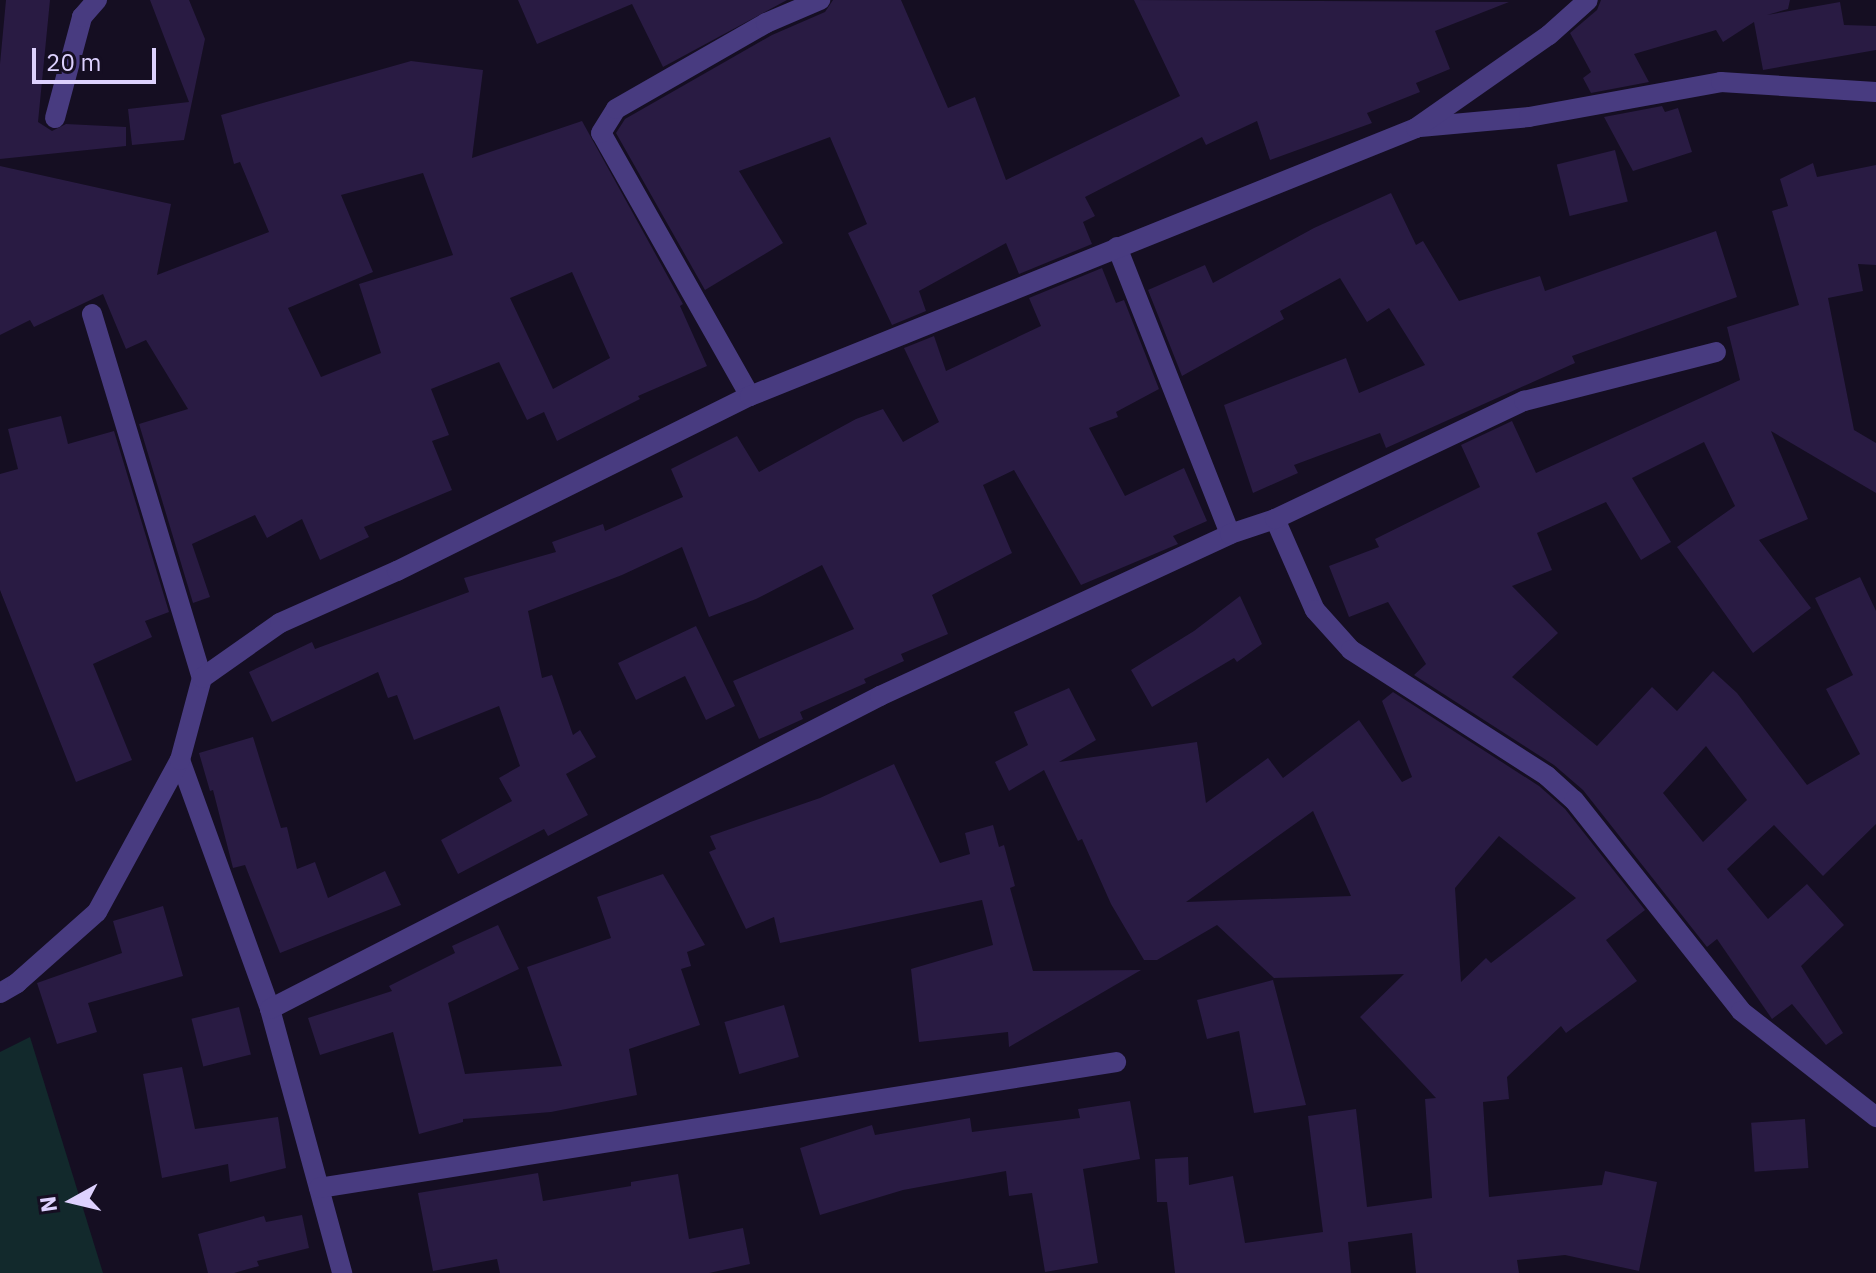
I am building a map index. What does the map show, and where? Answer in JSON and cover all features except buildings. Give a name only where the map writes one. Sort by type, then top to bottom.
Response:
[{"type":"street","points":[[55,118],[82,17],[97,0]]},
{"type":"street","points":[[750,396],[601,133],[616,109],[766,23],[820,0]]},
{"type":"street","points":[[202,678],[280,623],[397,571],[750,396],[1416,128],[1549,35],[1588,0]]},
{"type":"street","points":[[1416,128],[1529,117],[1721,82],[1876,92]]},
{"type":"street","points":[[1117,247],[1230,534]]},
{"type":"street","points":[[0,993],[17,983],[97,912],[180,760],[202,678],[92,314]]},
{"type":"street","points":[[270,1009],[880,696],[1230,534],[1275,519],[1524,401],[1716,352]]},
{"type":"street","points":[[1275,519],[1315,610],[1351,650],[1464,721],[1565,792],[1602,834],[1741,1011],[1876,1117]]},
{"type":"street","points":[[180,760],[270,1009],[342,1273]]},
{"type":"street","points":[[319,1188],[1116,1062]]},
{"type":"green space","points":[[30,1037],[103,1273],[0,1273],[0,1052]]}]
